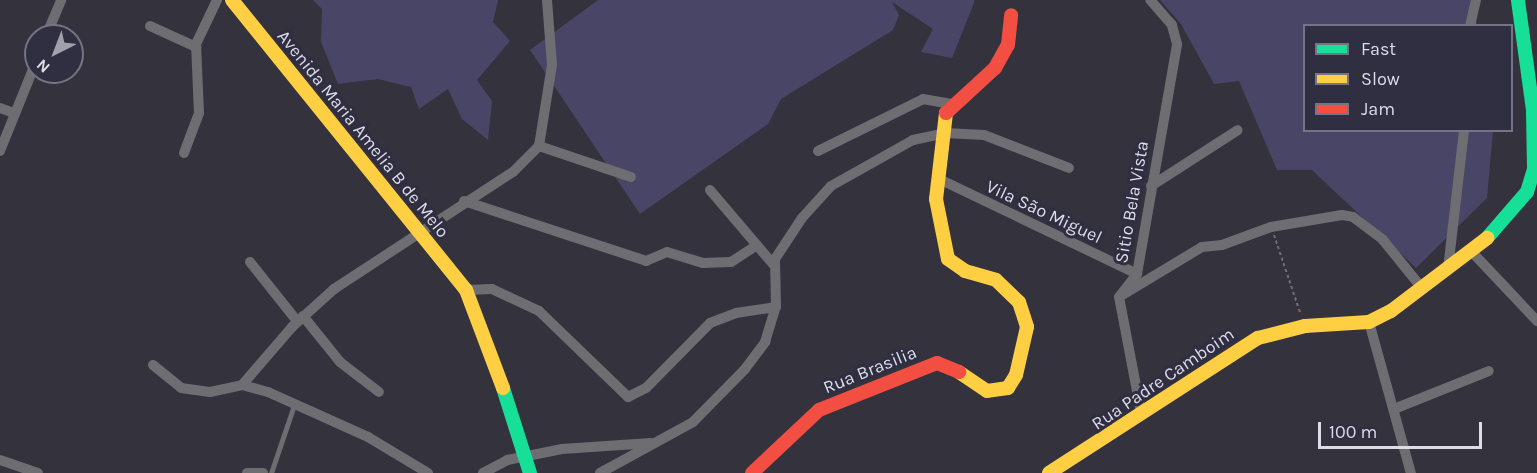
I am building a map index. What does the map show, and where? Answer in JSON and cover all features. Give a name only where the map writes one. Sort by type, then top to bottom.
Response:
[{"type":"street","points":[[51,24],[61,0]]},
{"type":"street","points":[[184,153],[199,113],[196,47],[217,0]]},
{"type":"street","name":"Avenida Maria Amelia B de Melo","points":[[232,0],[466,290],[485,330],[530,473]]},
{"type":"street","points":[[242,385],[300,318],[419,231],[513,172],[539,146],[552,65],[547,0]]},
{"type":"street","name":"Sitio Bela Vista","points":[[1119,297],[1137,274],[1177,44],[1172,25],[1150,0]]},
{"type":"street","points":[[1470,24],[1476,0]]},
{"type":"street","points":[[1411,473],[1369,322],[1472,252],[1515,210],[1534,169],[1533,110],[1518,0]]},
{"type":"street","points":[[937,178],[945,133],[944,118],[952,104],[995,68],[1008,45],[1011,15]]},
{"type":"street","points":[[150,26],[196,47]]},
{"type":"street","points":[[0,151],[27,84]]},
{"type":"street","points":[[818,151],[922,99],[952,104]]},
{"type":"street","points":[[0,108],[14,113]]},
{"type":"street","points":[[1151,186],[1238,130]]},
{"type":"street","points":[[1448,268],[1464,132]]},
{"type":"street","points":[[600,473],[693,422],[721,396],[765,342],[776,307],[774,264],[802,218],[831,186],[913,140],[945,133],[984,135],[1069,168]]},
{"type":"street","points":[[539,146],[631,177]]},
{"type":"street","name":"Vila São Miguel","points":[[937,178],[1137,274]]},
{"type":"street","name":"Rua Brasilia","points":[[752,473],[819,410],[937,363],[946,363],[987,391],[1008,388],[1016,375],[1025,344],[1024,312],[1015,295],[996,280],[964,271],[948,259],[937,209],[937,178]]},
{"type":"street","points":[[711,190],[774,264]]},
{"type":"street","points":[[464,201],[646,261],[667,252],[704,263],[731,262],[757,245]]},
{"type":"street","points":[[1141,412],[1119,297],[1202,247],[1222,245],[1271,227],[1329,216],[1353,218],[1383,240],[1421,287]]},
{"type":"street","points":[[1472,252],[1537,321]]},
{"type":"street","points":[[250,262],[340,362],[379,392]]},
{"type":"street","points":[[466,290],[492,289],[539,311],[628,397],[646,388],[716,319],[776,307]]},
{"type":"street","name":"Rua Padre Camboim","points":[[1049,473],[1086,453],[1141,412],[1258,338],[1305,326],[1369,322]]},
{"type":"street","points":[[153,364],[181,388],[201,392],[242,385],[294,405],[368,437],[428,473]]},
{"type":"street","points":[[1394,408],[1489,371]]},
{"type":"street","points":[[483,473],[525,457],[594,444],[651,443]]},
{"type":"street","points":[[0,460],[38,473]]},
{"type":"street","points":[[247,473],[263,473]]},
{"type":"lane","points":[[271,473],[294,405]]},
{"type":"path","points":[[1271,227],[1305,326]]},
{"type":"shaded area","points":[[313,0],[498,0],[493,22],[510,41],[477,80],[492,101],[488,140],[462,119],[448,89],[419,109],[411,87],[378,79],[338,84],[321,42],[322,9]]},
{"type":"shaded area","points":[[598,0],[974,0],[974,3],[952,58],[921,52],[933,29],[892,2],[899,15],[893,30],[781,99],[768,124],[640,214],[530,50]]},
{"type":"shaded area","points":[[1160,0],[1473,0],[1477,24],[1303,24],[1303,132],[1493,132],[1487,198],[1416,268],[1312,170],[1277,170],[1239,81],[1214,84],[1181,24]]},
{"type":"traffic: fast","points":[[1487,238],[1527,192],[1534,169],[1533,110],[1518,0]]},
{"type":"traffic: fast","points":[[503,388],[530,473]]},
{"type":"traffic: slow","points":[[232,0],[466,290],[503,388]]},
{"type":"traffic: slow","points":[[946,113],[936,199],[948,259],[965,271],[996,280],[1019,302],[1027,327],[1016,375],[1008,388],[987,391],[959,372]]},
{"type":"traffic: slow","points":[[1049,473],[1258,338],[1305,326],[1369,322],[1391,311],[1487,238]]},
{"type":"traffic: jam","points":[[946,113],[995,68],[1008,45],[1011,15]]},
{"type":"traffic: jam","points":[[752,473],[819,410],[937,363],[959,372]]}]
